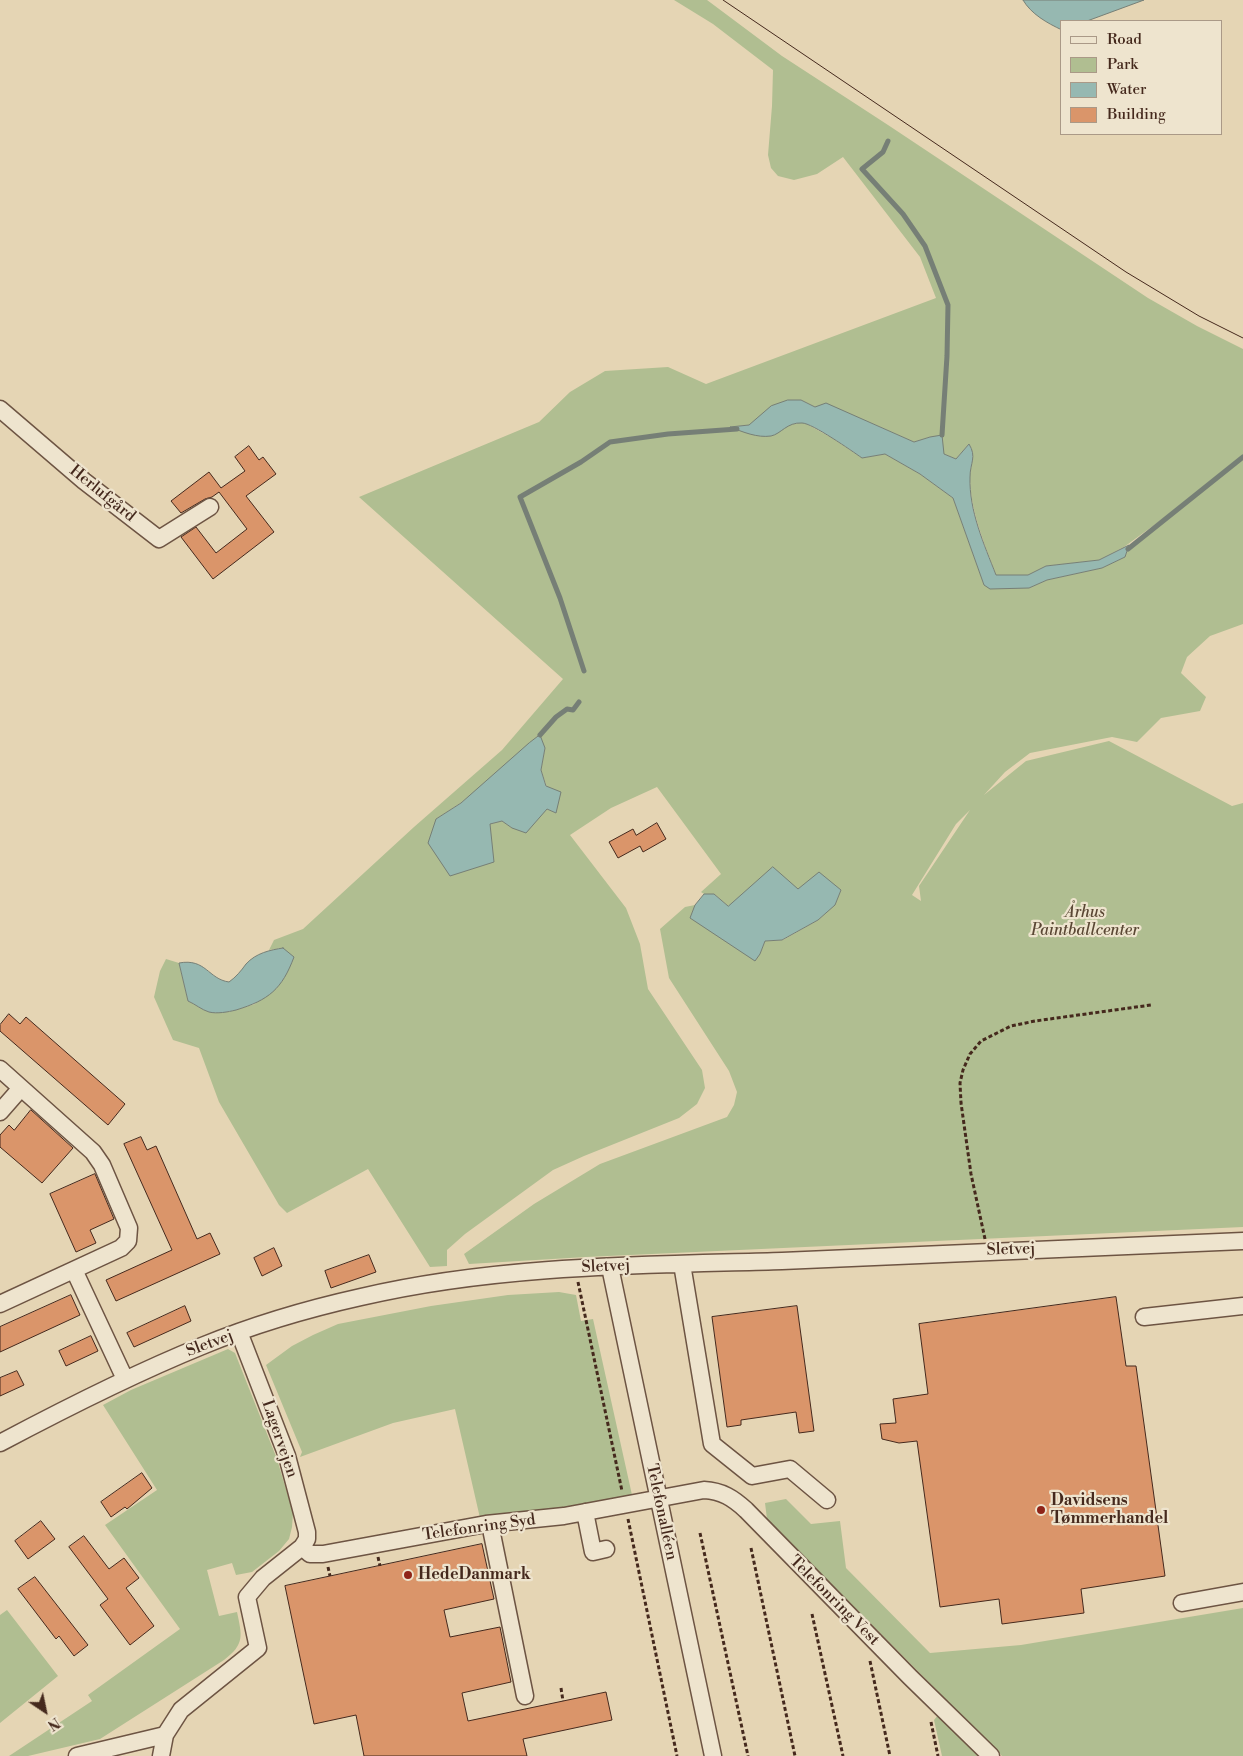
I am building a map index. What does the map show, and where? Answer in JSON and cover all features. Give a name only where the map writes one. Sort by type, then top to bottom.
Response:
[{"type":"street","name":"Herlufgård","points":[[0,409],[84,481],[159,539],[210,507]]},
{"type":"street","points":[[0,1069],[92,1152],[102,1165],[130,1228],[128,1241],[121,1248],[0,1304]]},
{"type":"street","points":[[0,1112],[21,1088]]},
{"type":"street","name":"Sletvej","points":[[1,1441],[125,1379],[203,1345],[239,1332],[317,1308],[400,1289],[455,1279],[610,1267],[1243,1241]]},
{"type":"street","points":[[682,1264],[712,1444],[752,1476],[790,1469],[827,1500]]},
{"type":"street","name":"Telefonalléen","points":[[610,1267],[713,1756]]},
{"type":"street","points":[[74,1270],[125,1379]]},
{"type":"street","points":[[1144,1317],[1243,1306]]},
{"type":"street","name":"Lagervejen","points":[[239,1332],[287,1456],[307,1532],[307,1539],[302,1547]]},
{"type":"street","name":"Telefonring Vest","points":[[658,1498],[704,1490],[725,1494],[734,1499],[990,1756]]},
{"type":"street","name":"Telefonring Syd","points":[[302,1547],[310,1554],[323,1554],[490,1524],[564,1516],[658,1498]]},
{"type":"street","points":[[585,1512],[595,1554]]},
{"type":"street","points":[[490,1524],[525,1696]]},
{"type":"street","points":[[161,1756],[164,1735],[181,1710],[258,1648],[247,1596],[263,1578],[302,1547]]},
{"type":"street","points":[[1182,1603],[1243,1592]]},
{"type":"street","points":[[77,1756],[164,1735]]},
{"type":"path","points":[[988,1251],[971,1174],[961,1103],[960,1083],[970,1054],[982,1041],[1011,1026],[1151,1004]]},
{"type":"path","points":[[575,1269],[678,1756]]},
{"type":"path","points":[[700,1533],[748,1756]]},
{"type":"path","points":[[751,1548],[795,1756]]},
{"type":"path","points":[[812,1614],[843,1756]]},
{"type":"path","points":[[870,1662],[890,1756]]},
{"type":"path","points":[[560,1688],[563,1701]]},
{"type":"path","points":[[931,1722],[938,1756]]},
{"type":"green space","name":"Århus Paintballcenter","points":[[674,0],[707,0],[782,56],[1148,298],[1243,349],[1243,624],[1210,636],[1187,657],[1181,673],[1206,697],[1200,711],[1161,718],[1137,742],[1112,737],[1030,753],[1005,772],[984,795],[1026,761],[1109,741],[1232,806],[1243,803],[1243,1227],[469,1264],[464,1254],[534,1204],[600,1164],[727,1117],[734,1105],[737,1092],[729,1071],[669,978],[660,929],[685,907],[695,905],[691,918],[760,954],[765,941],[783,940],[818,920],[835,904],[841,890],[798,889],[728,906],[714,894],[704,894],[701,892],[721,874],[657,787],[611,808],[570,835],[626,908],[640,944],[648,989],[702,1070],[705,1088],[697,1104],[679,1118],[553,1170],[465,1234],[447,1250],[447,1266],[430,1267],[368,1169],[287,1213],[279,1205],[219,1102],[199,1048],[173,1040],[154,997],[160,971],[166,959],[179,963],[188,1001],[209,1012],[228,1012],[255,1004],[283,948],[269,950],[274,940],[303,929],[414,827],[502,750],[563,679],[359,497],[539,422],[570,392],[605,371],[668,367],[706,384],[936,298],[920,257],[843,157],[817,174],[794,180],[778,176],[771,168],[768,155],[773,70],[713,24]],"holes":[[[801,400],[815,407],[871,423],[914,442],[930,437],[944,454],[956,459],[969,444],[973,453],[970,477],[973,502],[979,527],[996,575],[1028,575],[1046,566],[1099,560],[1124,547],[1183,504],[1128,549],[1125,557],[1102,568],[1047,580],[1029,588],[984,585],[953,498],[920,474],[885,454],[862,458],[803,422],[787,425],[772,436],[732,427],[749,425]],[[545,748],[541,770],[556,813],[547,809],[512,828],[502,821],[490,824],[436,819]],[[970,810],[919,886],[921,901],[912,895],[956,824]]]},
{"type":"green space","points":[[559,1292],[576,1295],[581,1321],[593,1319],[632,1495],[578,1507],[480,1518],[455,1409],[393,1423],[300,1457],[302,1452],[266,1365],[292,1346],[338,1324],[431,1306],[508,1295]]},
{"type":"green space","points":[[228,1349],[235,1353],[277,1459],[293,1513],[289,1539],[279,1551],[252,1572],[236,1575],[232,1563],[207,1570],[219,1616],[237,1612],[241,1634],[239,1644],[224,1660],[100,1739],[28,1756],[9,1756],[92,1701],[88,1695],[180,1629],[105,1525],[157,1490],[103,1405],[131,1390]]},
{"type":"green space","points":[[786,1499],[811,1524],[840,1521],[846,1568],[930,1653],[1021,1645],[1243,1608],[1243,1756],[1002,1756],[767,1519],[765,1503]]},
{"type":"green space","points":[[7,1610],[58,1676],[0,1723],[0,1615]]},
{"type":"green space","points":[[939,1714],[981,1756],[942,1756],[934,1720]]},
{"type":"water","points":[[1023,0],[1144,0],[1090,20],[1060,20],[1060,29],[1035,14]]},
{"type":"water","points":[[788,400],[801,400],[815,407],[826,403],[914,442],[942,435],[944,454],[956,459],[969,444],[973,453],[970,472],[972,502],[978,527],[996,575],[1028,575],[1046,566],[1099,560],[1129,545],[1125,557],[1102,568],[1047,580],[1029,588],[990,589],[984,585],[953,498],[920,474],[885,454],[862,458],[807,424],[792,424],[771,436],[750,434],[730,427],[749,425],[771,406]]},
{"type":"water","points":[[540,735],[545,748],[541,770],[546,786],[561,792],[556,813],[547,809],[526,833],[512,828],[502,821],[490,824],[494,862],[450,876],[428,843],[436,819],[461,803]]},
{"type":"water","points":[[773,867],[798,889],[819,872],[841,890],[835,905],[818,920],[782,940],[765,941],[755,961],[690,918],[695,905],[704,894],[714,894],[728,906]]},
{"type":"water","points":[[283,948],[294,957],[285,977],[273,992],[266,997],[236,1010],[215,1013],[206,1011],[188,1001],[179,963],[195,963],[216,977],[229,982],[254,957],[268,951]]},
{"type":"building","points":[[249,446],[259,460],[263,457],[276,474],[246,496],[274,532],[213,579],[181,537],[196,527],[216,553],[247,529],[219,492],[181,513],[171,501],[209,472],[221,488],[245,471],[235,457]]},
{"type":"building","points":[[657,823],[666,839],[643,852],[640,846],[618,858],[609,842],[633,829],[636,835]]},
{"type":"building","points":[[9,1014],[20,1024],[26,1017],[125,1104],[108,1125],[0,1031],[0,1025]]},
{"type":"building","points":[[31,1110],[73,1148],[42,1183],[0,1147],[0,1135],[9,1125],[14,1130]]},
{"type":"building","points":[[141,1137],[147,1150],[156,1146],[197,1239],[210,1233],[220,1254],[116,1301],[106,1280],[172,1250],[124,1144]]},
{"type":"building","points":[[95,1174],[114,1219],[90,1230],[96,1243],[76,1252],[50,1194]]},
{"type":"building","points":[[274,1248],[282,1266],[262,1276],[254,1258]]},
{"type":"building","points":[[369,1255],[376,1272],[331,1288],[325,1271]]},
{"type":"building","points":[[71,1295],[80,1315],[0,1352],[0,1327]]},
{"type":"building","name":"Davidsens Tømmerhandel","points":[[1116,1297],[1126,1366],[1136,1366],[1165,1576],[1081,1589],[1084,1613],[1002,1624],[999,1599],[940,1607],[917,1441],[899,1443],[882,1439],[880,1424],[896,1423],[893,1399],[928,1394],[919,1324]]},
{"type":"building","points":[[185,1306],[191,1321],[134,1347],[127,1333]]},
{"type":"building","points":[[797,1306],[814,1431],[799,1433],[796,1412],[741,1420],[741,1425],[727,1427],[712,1317]]},
{"type":"building","points":[[91,1336],[98,1351],[66,1366],[59,1351]]},
{"type":"building","points":[[17,1371],[24,1385],[0,1396],[0,1378]]},
{"type":"building","points":[[142,1473],[152,1488],[127,1509],[125,1507],[111,1517],[101,1502]]},
{"type":"building","points":[[41,1521],[55,1539],[28,1559],[15,1541]]},
{"type":"building","points":[[84,1536],[109,1569],[124,1558],[139,1578],[126,1588],[154,1626],[130,1645],[100,1605],[108,1599],[69,1547]]},
{"type":"building","points":[[482,1544],[494,1599],[444,1610],[450,1637],[500,1627],[511,1682],[462,1693],[468,1721],[606,1692],[612,1720],[523,1739],[527,1756],[364,1756],[356,1715],[314,1724],[285,1586]]},
{"type":"building","points":[[35,1577],[88,1645],[74,1656],[59,1636],[56,1639],[18,1589]]},
{"type":"waterway","points":[[888,141],[883,152],[862,169],[903,214],[925,246],[948,305],[942,435]]},
{"type":"waterway","points":[[584,671],[560,598],[520,497],[581,462],[610,442],[668,434],[737,429]]},
{"type":"waterway","points":[[1128,549],[1243,457]]},
{"type":"waterway","points":[[540,735],[556,717],[567,709],[573,710],[579,702]]},
{"type":"tram line","points":[[723,0],[1126,272],[1199,316],[1243,338]]},
{"type":"place","name":"Davidsens Tømmerhandel","points":[[1041,1510]]},
{"type":"place","name":"HedeDanmark","points":[[408,1575]]}]
